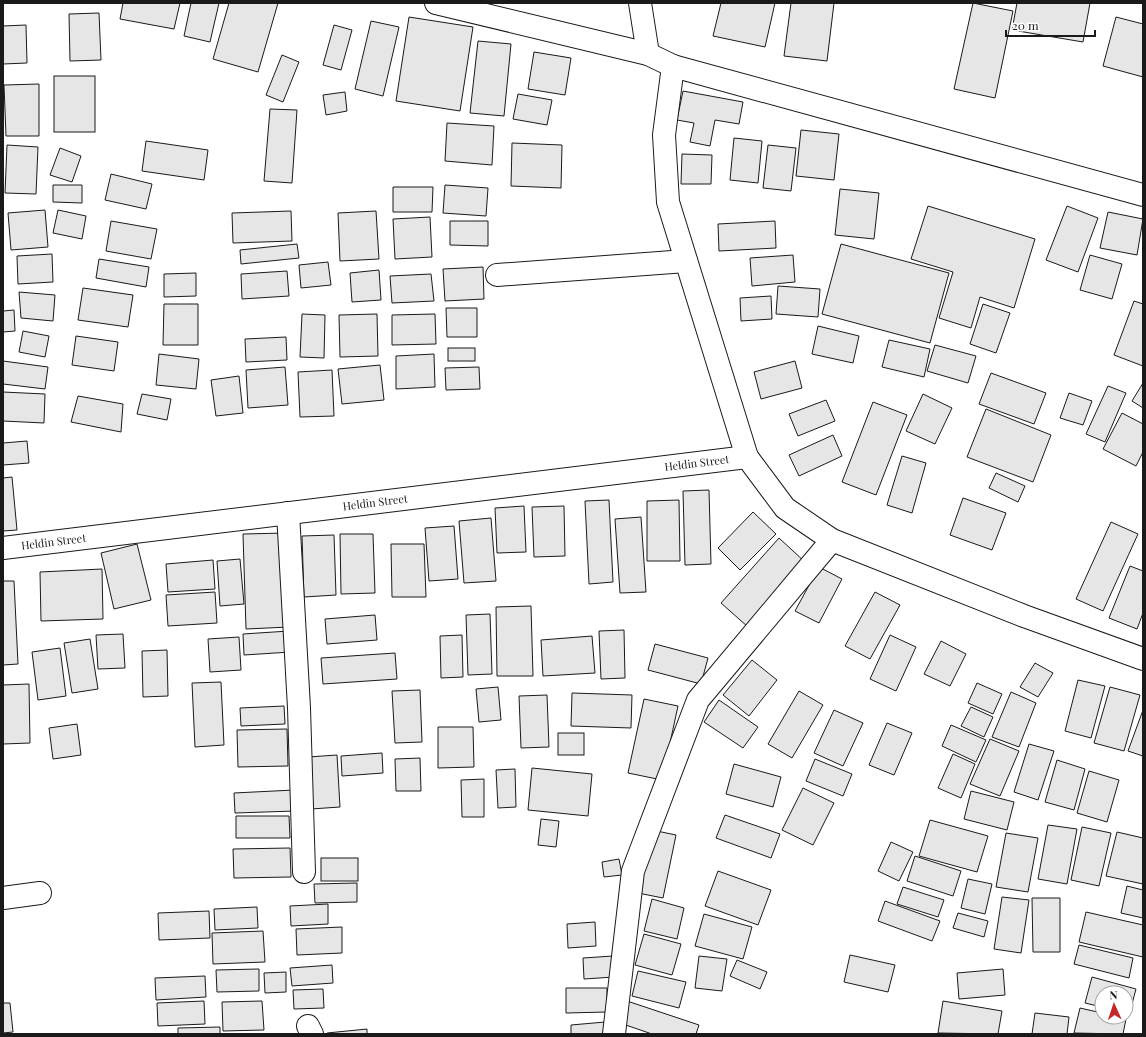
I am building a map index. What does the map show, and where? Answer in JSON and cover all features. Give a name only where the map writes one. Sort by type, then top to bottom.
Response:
[{"type":"street","points":[[436,3],[648,54],[673,66],[1143,195]]},
{"type":"street","points":[[640,3],[648,54]]},
{"type":"street","points":[[673,66],[664,136],[668,202],[747,458],[785,508],[832,540],[1024,616],[1143,659]]},
{"type":"street","points":[[497,275],[686,262]]},
{"type":"street","name":"Heldin Street","points":[[3,548],[747,458]]},
{"type":"street","points":[[288,513],[300,708],[304,872]]},
{"type":"street","points":[[614,1034],[633,871],[698,700],[832,540]]},
{"type":"street","points":[[3,898],[40,893]]},
{"type":"building","points":[[123,3],[180,3],[174,29],[120,19]]},
{"type":"building","points":[[191,3],[219,3],[210,42],[184,36]]},
{"type":"building","points":[[229,3],[278,3],[258,72],[213,59]]},
{"type":"building","points":[[721,3],[775,3],[765,47],[713,36]]},
{"type":"building","points":[[791,3],[834,3],[827,61],[784,56]]},
{"type":"building","points":[[973,3],[1013,11],[995,98],[954,89]]},
{"type":"building","points":[[1017,3],[1090,3],[1083,42],[1012,30]]},
{"type":"building","points":[[99,13],[101,60],[70,61],[69,14]]},
{"type":"building","points":[[409,17],[473,27],[460,111],[396,101]]},
{"type":"building","points":[[1116,17],[1143,24],[1143,77],[1103,66]]},
{"type":"building","points":[[371,21],[399,27],[383,96],[355,89]]},
{"type":"building","points":[[26,25],[27,63],[3,64],[3,26]]},
{"type":"building","points":[[334,25],[352,30],[341,70],[323,65]]},
{"type":"building","points":[[478,41],[511,44],[504,116],[470,113]]},
{"type":"building","points":[[534,52],[571,58],[565,95],[528,89]]},
{"type":"building","points":[[282,55],[299,62],[283,102],[266,95]]},
{"type":"building","points":[[54,76],[95,76],[95,132],[54,132]]},
{"type":"building","points":[[39,84],[39,136],[6,136],[4,85]]},
{"type":"building","points":[[683,91],[743,102],[739,124],[715,120],[710,146],[690,142],[694,123],[677,120]]},
{"type":"building","points":[[345,92],[347,111],[326,115],[323,95]]},
{"type":"building","points":[[518,94],[552,100],[547,125],[513,119]]},
{"type":"building","points":[[270,109],[297,110],[292,183],[264,181]]},
{"type":"building","points":[[447,123],[494,126],[492,165],[445,161]]},
{"type":"building","points":[[801,130],[839,134],[834,180],[796,176]]},
{"type":"building","points":[[734,138],[762,141],[758,183],[730,180]]},
{"type":"building","points":[[146,141],[208,150],[204,180],[142,171]]},
{"type":"building","points":[[512,143],[562,145],[561,188],[511,186]]},
{"type":"building","points":[[7,145],[38,147],[36,194],[5,193]]},
{"type":"building","points":[[768,145],[796,148],[791,191],[763,188]]},
{"type":"building","points":[[60,148],[81,156],[72,182],[50,175]]},
{"type":"building","points":[[682,154],[712,155],[711,184],[681,184]]},
{"type":"building","points":[[111,174],[152,184],[146,209],[105,200]]},
{"type":"building","points":[[53,185],[82,185],[82,203],[53,202]]},
{"type":"building","points":[[445,185],[488,188],[486,216],[443,213]]},
{"type":"building","points":[[393,187],[433,187],[432,212],[393,212]]},
{"type":"building","points":[[840,189],[879,193],[874,239],[835,235]]},
{"type":"building","points":[[928,206],[1035,239],[1014,308],[980,297],[971,328],[939,318],[953,272],[911,259]]},
{"type":"building","points":[[1067,206],[1098,218],[1078,272],[1046,260]]},
{"type":"building","points":[[45,210],[48,247],[11,250],[8,213]]},
{"type":"building","points":[[58,210],[86,216],[82,239],[53,233]]},
{"type":"building","points":[[291,211],[292,241],[233,243],[232,213]]},
{"type":"building","points":[[376,211],[379,259],[340,261],[338,213]]},
{"type":"building","points":[[1108,212],[1143,219],[1137,255],[1100,248]]},
{"type":"building","points":[[430,217],[432,257],[395,259],[393,219]]},
{"type":"building","points":[[111,221],[157,229],[151,259],[106,251]]},
{"type":"building","points":[[450,221],[488,221],[488,246],[450,245]]},
{"type":"building","points":[[775,221],[776,248],[719,251],[718,224]]},
{"type":"building","points":[[297,244],[299,258],[241,264],[240,250]]},
{"type":"building","points":[[841,244],[949,273],[930,343],[822,314]]},
{"type":"building","points":[[52,254],[53,282],[18,284],[17,256]]},
{"type":"building","points":[[793,255],[795,282],[752,286],[750,258]]},
{"type":"building","points":[[1090,255],[1122,264],[1112,299],[1080,290]]},
{"type":"building","points":[[99,259],[149,267],[146,287],[96,278]]},
{"type":"building","points":[[328,262],[331,285],[301,288],[299,265]]},
{"type":"building","points":[[483,267],[484,299],[445,301],[443,269]]},
{"type":"building","points":[[379,270],[381,300],[352,302],[350,273]]},
{"type":"building","points":[[287,271],[289,296],[242,299],[241,274]]},
{"type":"building","points":[[196,273],[196,296],[164,297],[164,274]]},
{"type":"building","points":[[431,274],[434,301],[392,303],[390,276]]},
{"type":"building","points":[[778,286],[820,289],[818,317],[776,314]]},
{"type":"building","points":[[83,288],[133,295],[128,327],[78,320]]},
{"type":"building","points":[[19,292],[55,295],[53,321],[21,318]]},
{"type":"building","points":[[771,296],[772,319],[741,321],[740,298]]},
{"type":"building","points":[[1134,301],[1143,304],[1143,366],[1114,355]]},
{"type":"building","points":[[164,304],[198,304],[198,345],[163,345]]},
{"type":"building","points":[[983,304],[1010,313],[996,353],[970,344]]},
{"type":"building","points":[[446,308],[477,308],[477,337],[447,337]]},
{"type":"building","points":[[14,310],[15,331],[3,332],[3,311]]},
{"type":"building","points":[[302,314],[325,315],[324,358],[300,357]]},
{"type":"building","points":[[377,314],[378,356],[340,357],[339,315]]},
{"type":"building","points":[[435,314],[436,344],[392,345],[392,315]]},
{"type":"building","points":[[818,326],[859,336],[853,363],[812,354]]},
{"type":"building","points":[[23,331],[49,336],[45,357],[19,352]]},
{"type":"building","points":[[76,336],[118,342],[114,371],[72,365]]},
{"type":"building","points":[[286,337],[287,360],[246,362],[245,339]]},
{"type":"building","points":[[889,340],[930,349],[924,377],[882,367]]},
{"type":"building","points":[[935,345],[976,356],[968,383],[927,371]]},
{"type":"building","points":[[448,348],[475,348],[475,361],[448,361]]},
{"type":"building","points":[[159,354],[199,359],[196,389],[156,385]]},
{"type":"building","points":[[434,354],[435,387],[396,389],[396,356]]},
{"type":"building","points":[[3,361],[48,367],[45,389],[3,384]]},
{"type":"building","points":[[795,361],[802,388],[761,399],[754,372]]},
{"type":"building","points":[[380,365],[384,400],[342,404],[338,369]]},
{"type":"building","points":[[285,367],[288,405],[248,408],[246,370]]},
{"type":"building","points":[[479,367],[480,389],[446,390],[445,368]]},
{"type":"building","points":[[332,370],[334,416],[300,417],[298,372]]},
{"type":"building","points":[[991,373],[1046,393],[1034,424],[979,404]]},
{"type":"building","points":[[239,376],[243,413],[216,416],[211,380]]},
{"type":"building","points":[[1143,383],[1143,408],[1132,401]]},
{"type":"building","points":[[1108,386],[1126,393],[1105,442],[1086,434]]},
{"type":"building","points":[[3,392],[45,394],[44,423],[3,421]]},
{"type":"building","points":[[1069,393],[1092,401],[1083,425],[1060,418]]},
{"type":"building","points":[[142,394],[171,399],[167,420],[137,414]]},
{"type":"building","points":[[923,394],[952,408],[935,444],[906,431]]},
{"type":"building","points":[[78,396],[123,404],[121,432],[71,422]]},
{"type":"building","points":[[826,400],[835,421],[798,436],[789,414]]},
{"type":"building","points":[[873,402],[907,415],[876,495],[842,482]]},
{"type":"building","points":[[986,409],[1051,435],[1033,482],[967,457]]},
{"type":"building","points":[[1122,413],[1143,424],[1143,452],[1136,466],[1103,449]]},
{"type":"building","points":[[833,435],[842,456],[799,476],[789,455]]},
{"type":"building","points":[[27,441],[29,463],[3,465],[3,443]]},
{"type":"building","points":[[902,456],[926,463],[912,513],[887,505]]},
{"type":"building","points":[[996,473],[1025,486],[1018,502],[989,488]]},
{"type":"building","points":[[12,477],[17,530],[3,531],[3,478]]},
{"type":"building","points":[[709,490],[711,564],[685,565],[683,491]]},
{"type":"building","points":[[963,498],[1006,513],[992,550],[950,535]]},
{"type":"building","points":[[609,500],[613,582],[589,584],[585,501]]},
{"type":"building","points":[[679,500],[680,561],[647,561],[647,501]]},
{"type":"building","points":[[524,506],[526,552],[497,553],[495,508]]},
{"type":"building","points":[[564,506],[565,556],[534,557],[532,507]]},
{"type":"building","points":[[753,512],[776,534],[740,570],[718,548]]},
{"type":"building","points":[[641,517],[646,592],[620,593],[615,519]]},
{"type":"building","points":[[491,518],[496,581],[464,583],[459,521]]},
{"type":"building","points":[[1111,522],[1138,534],[1103,611],[1076,599]]},
{"type":"building","points":[[454,526],[458,579],[429,581],[425,528]]},
{"type":"building","points":[[286,533],[289,627],[246,629],[243,534]]},
{"type":"building","points":[[340,534],[373,534],[375,593],[341,594]]},
{"type":"building","points":[[334,535],[336,595],[304,597],[302,536]]},
{"type":"building","points":[[779,538],[805,562],[748,627],[721,603]]},
{"type":"building","points":[[137,544],[151,600],[114,609],[101,553]]},
{"type":"building","points":[[391,544],[424,544],[426,597],[392,597]]},
{"type":"building","points":[[240,559],[244,604],[220,606],[217,561]]},
{"type":"building","points":[[213,560],[215,589],[168,592],[166,564]]},
{"type":"building","points":[[1130,566],[1143,571],[1143,613],[1137,629],[1109,618]]},
{"type":"building","points":[[819,567],[842,579],[819,623],[795,611]]},
{"type":"building","points":[[102,569],[103,619],[41,621],[40,572]]},
{"type":"building","points":[[3,581],[14,581],[18,664],[3,665]]},
{"type":"building","points":[[215,592],[217,623],[168,626],[166,595]]},
{"type":"building","points":[[875,592],[900,605],[870,659],[845,646]]},
{"type":"building","points":[[531,606],[533,676],[497,676],[496,607]]},
{"type":"building","points":[[490,614],[492,674],[468,675],[466,615]]},
{"type":"building","points":[[375,615],[377,640],[327,644],[325,619]]},
{"type":"building","points":[[624,630],[625,678],[601,679],[599,631]]},
{"type":"building","points":[[289,631],[291,652],[244,655],[243,634]]},
{"type":"building","points":[[123,634],[125,668],[98,669],[96,635]]},
{"type":"building","points":[[462,635],[463,677],[441,678],[440,636]]},
{"type":"building","points":[[890,635],[916,647],[896,691],[870,679]]},
{"type":"building","points":[[592,636],[595,673],[543,676],[541,640]]},
{"type":"building","points":[[239,637],[241,670],[210,672],[208,639]]},
{"type":"building","points":[[90,639],[98,689],[72,693],[64,643]]},
{"type":"building","points":[[941,641],[966,654],[950,686],[924,674]]},
{"type":"building","points":[[655,644],[708,658],[701,684],[648,670]]},
{"type":"building","points":[[60,648],[66,696],[38,700],[32,652]]},
{"type":"building","points":[[167,650],[168,696],[143,697],[142,651]]},
{"type":"building","points":[[395,653],[397,679],[323,684],[321,658]]},
{"type":"building","points":[[752,660],[777,680],[749,716],[723,695]]},
{"type":"building","points":[[1035,663],[1053,673],[1038,697],[1020,687]]},
{"type":"building","points":[[1078,680],[1105,686],[1091,738],[1065,731]]},
{"type":"building","points":[[221,682],[224,745],[195,747],[192,683]]},
{"type":"building","points":[[977,683],[1002,694],[993,714],[968,703]]},
{"type":"building","points":[[29,684],[30,743],[3,744],[3,685]]},
{"type":"building","points":[[498,687],[501,720],[479,722],[476,689]]},
{"type":"building","points":[[1110,687],[1140,695],[1124,751],[1094,743]]},
{"type":"building","points":[[420,690],[422,742],[395,743],[392,691]]},
{"type":"building","points":[[799,691],[823,705],[792,758],[768,744]]},
{"type":"building","points":[[1011,692],[1036,703],[1019,747],[992,737]]},
{"type":"building","points":[[572,693],[632,695],[631,728],[571,726]]},
{"type":"building","points":[[547,695],[549,747],[521,748],[519,696]]},
{"type":"building","points":[[644,699],[678,706],[662,780],[628,773]]},
{"type":"building","points":[[719,700],[758,727],[743,748],[704,722]]},
{"type":"building","points":[[284,706],[285,724],[241,726],[240,708]]},
{"type":"building","points":[[971,707],[993,717],[984,737],[961,726]]},
{"type":"building","points":[[834,710],[863,723],[843,766],[814,753]]},
{"type":"building","points":[[1143,710],[1143,756],[1128,751]]},
{"type":"building","points":[[887,723],[912,733],[894,775],[869,765]]},
{"type":"building","points":[[77,724],[81,755],[53,759],[49,728]]},
{"type":"building","points":[[951,725],[986,740],[976,762],[942,746]]},
{"type":"building","points":[[438,727],[473,727],[474,767],[438,768]]},
{"type":"building","points":[[287,729],[288,766],[238,767],[237,730]]},
{"type":"building","points":[[558,733],[584,733],[584,755],[558,755]]},
{"type":"building","points":[[990,739],[1019,751],[1000,796],[970,784]]},
{"type":"building","points":[[1029,744],[1054,751],[1038,800],[1014,792]]},
{"type":"building","points":[[382,753],[383,773],[342,776],[341,756]]},
{"type":"building","points":[[953,754],[975,764],[961,798],[938,788]]},
{"type":"building","points":[[337,755],[340,807],[311,809],[308,757]]},
{"type":"building","points":[[420,758],[421,791],[396,791],[395,759]]},
{"type":"building","points":[[815,759],[852,774],[843,796],[806,781]]},
{"type":"building","points":[[1057,760],[1085,769],[1074,810],[1045,802]]},
{"type":"building","points":[[734,764],[781,777],[773,807],[726,794]]},
{"type":"building","points":[[532,768],[592,774],[588,816],[528,810]]},
{"type":"building","points":[[515,769],[516,807],[498,808],[496,770]]},
{"type":"building","points":[[1089,771],[1119,780],[1107,822],[1077,813]]},
{"type":"building","points":[[484,779],[484,817],[462,817],[461,780]]},
{"type":"building","points":[[803,788],[834,803],[813,845],[782,830]]},
{"type":"building","points":[[294,790],[295,811],[235,813],[234,793]]},
{"type":"building","points":[[971,791],[1014,802],[1007,830],[964,819]]},
{"type":"building","points":[[725,815],[780,834],[771,858],[716,838]]},
{"type":"building","points":[[236,816],[289,816],[290,838],[236,838]]},
{"type":"building","points":[[541,819],[559,821],[556,847],[538,845]]},
{"type":"building","points":[[930,820],[988,836],[977,872],[919,856]]},
{"type":"building","points":[[1048,825],[1077,829],[1067,884],[1038,879]]},
{"type":"building","points":[[1082,827],[1111,833],[1099,886],[1071,880]]},
{"type":"building","points":[[652,830],[676,835],[663,898],[638,893]]},
{"type":"building","points":[[1117,832],[1143,838],[1143,884],[1106,876]]},
{"type":"building","points":[[1006,833],[1038,838],[1028,892],[996,887]]},
{"type":"building","points":[[891,842],[913,852],[899,881],[878,871]]},
{"type":"building","points":[[290,848],[291,877],[234,878],[233,849]]},
{"type":"building","points":[[915,856],[961,871],[953,896],[907,881]]},
{"type":"building","points":[[321,858],[358,858],[358,881],[321,881]]},
{"type":"building","points":[[619,859],[622,875],[604,877],[602,862]]},
{"type":"building","points":[[718,871],[771,890],[758,925],[705,906]]},
{"type":"building","points":[[968,879],[992,884],[985,914],[961,908]]},
{"type":"building","points":[[357,883],[357,902],[315,903],[314,884]]},
{"type":"building","points":[[1127,886],[1143,890],[1143,918],[1121,913]]},
{"type":"building","points":[[903,887],[944,900],[938,917],[897,904]]},
{"type":"building","points":[[1002,897],[1029,900],[1021,953],[994,949]]},
{"type":"building","points":[[1032,898],[1060,898],[1060,952],[1033,952]]},
{"type":"building","points":[[652,899],[684,908],[677,939],[644,931]]},
{"type":"building","points":[[885,901],[940,921],[932,941],[878,921]]},
{"type":"building","points":[[328,904],[328,924],[291,926],[290,906]]},
{"type":"building","points":[[257,907],[258,928],[215,930],[214,909]]},
{"type":"building","points":[[209,911],[210,938],[159,940],[158,913]]},
{"type":"building","points":[[1086,912],[1143,925],[1143,957],[1079,942]]},
{"type":"building","points":[[958,913],[988,921],[984,937],[953,928]]},
{"type":"building","points":[[704,914],[752,927],[743,959],[695,946]]},
{"type":"building","points":[[595,922],[596,946],[568,948],[567,924]]},
{"type":"building","points":[[342,927],[342,953],[297,955],[296,929]]},
{"type":"building","points":[[263,931],[265,962],[213,964],[212,933]]},
{"type":"building","points":[[644,934],[681,944],[672,975],[635,965]]},
{"type":"building","points":[[1079,945],[1133,958],[1129,978],[1074,964]]},
{"type":"building","points":[[850,955],[895,965],[888,992],[844,982]]},
{"type":"building","points":[[613,956],[614,977],[584,979],[583,958]]},
{"type":"building","points":[[699,956],[727,959],[722,991],[695,988]]},
{"type":"building","points":[[737,960],[767,972],[760,989],[730,976]]},
{"type":"building","points":[[332,965],[333,983],[292,986],[290,968]]},
{"type":"building","points":[[259,969],[259,991],[217,992],[216,970]]},
{"type":"building","points":[[1003,969],[1005,995],[959,999],[957,973]]},
{"type":"building","points":[[638,971],[686,982],[679,1008],[632,996]]},
{"type":"building","points":[[286,972],[286,992],[265,993],[264,973]]},
{"type":"building","points":[[205,976],[206,997],[156,1000],[155,978]]},
{"type":"building","points":[[1092,977],[1121,985],[1094,985],[1094,1005],[1085,1003]]},
{"type":"building","points":[[566,988],[607,988],[607,1012],[566,1013]]},
{"type":"building","points":[[323,989],[324,1008],[294,1009],[293,990]]},
{"type":"building","points":[[624,1000],[699,1025],[696,1034],[652,1034],[617,1022]]},
{"type":"building","points":[[204,1001],[205,1024],[158,1026],[157,1003]]},
{"type":"building","points":[[262,1001],[264,1030],[223,1031],[222,1002]]},
{"type":"building","points":[[943,1001],[1002,1011],[998,1034],[938,1033]]},
{"type":"building","points":[[3,1003],[10,1003],[13,1032],[3,1033]]},
{"type":"building","points":[[1080,1008],[1094,1011],[1094,1025],[1125,1025],[1123,1034],[1074,1033]]},
{"type":"building","points":[[1035,1013],[1069,1017],[1067,1034],[1032,1034]]},
{"type":"building","points":[[605,1022],[606,1034],[571,1034],[571,1025]]},
{"type":"building","points":[[220,1027],[220,1034],[178,1034],[178,1028]]},
{"type":"building","points":[[367,1029],[367,1034],[327,1034],[327,1033]]}]
